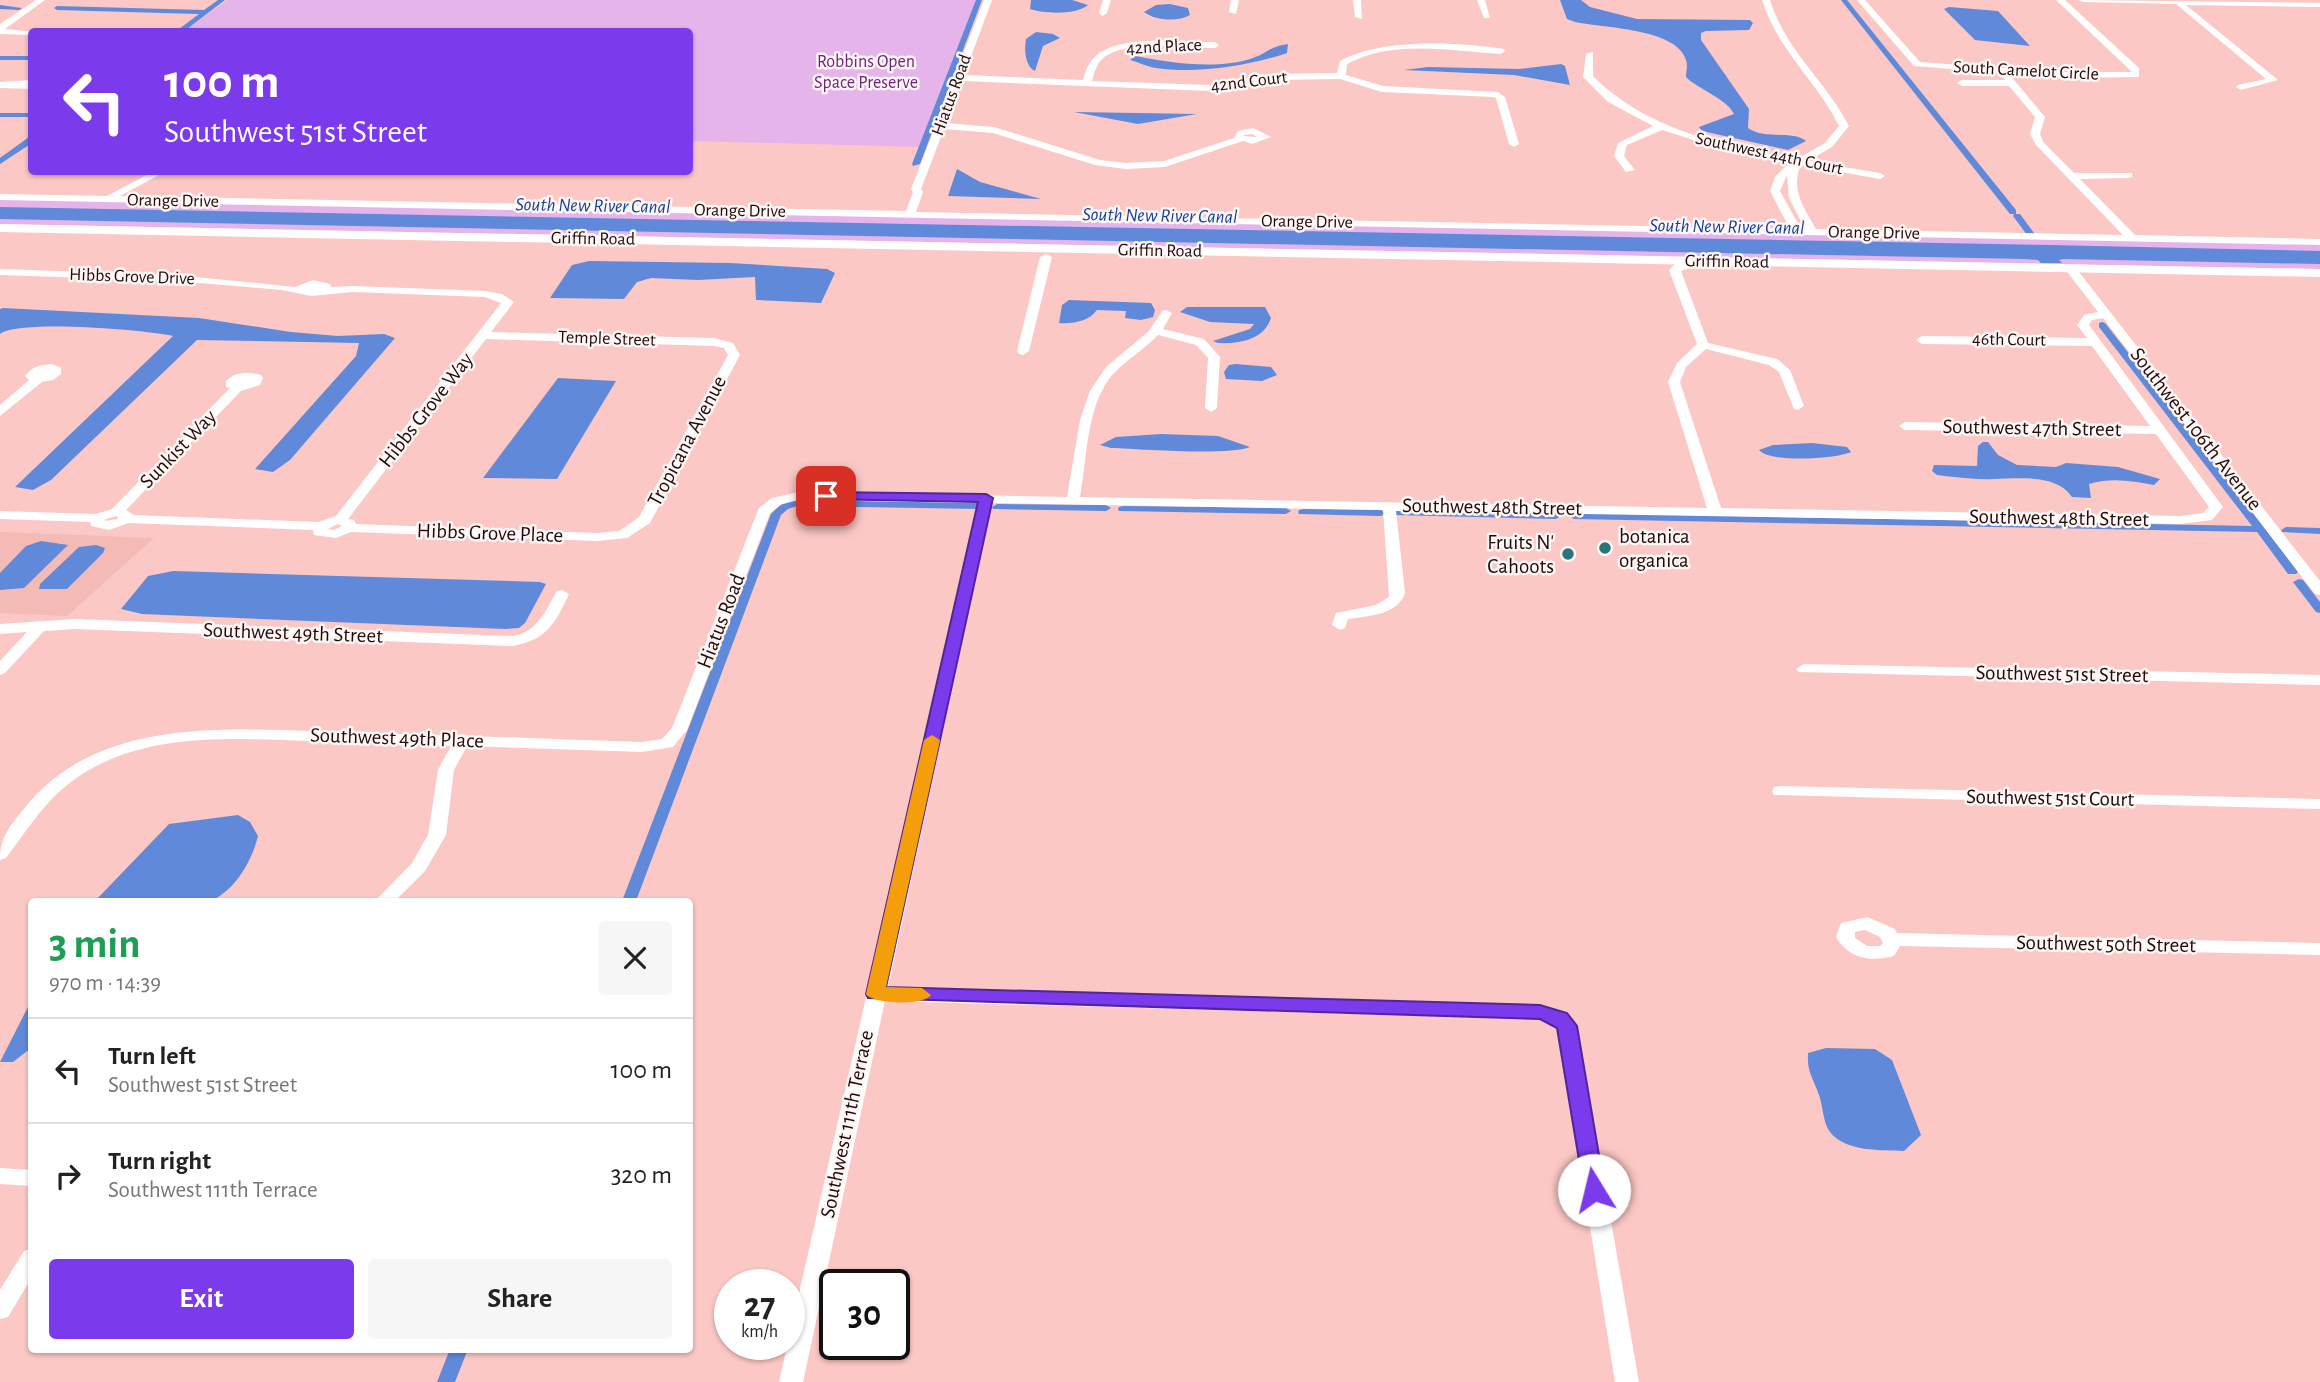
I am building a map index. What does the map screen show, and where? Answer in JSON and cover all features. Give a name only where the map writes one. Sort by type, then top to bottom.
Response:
[{"type":"main road","name":"Griffin Road","points":[[0,228],[1701,261],[2320,281]]},
{"type":"main road","name":"Griffin Road","points":[[0,237],[1675,270],[2320,273]]},
{"type":"main road","points":[[853,254],[875,245]]},
{"type":"main road","points":[[887,255],[902,246]]},
{"type":"street","points":[[0,30],[41,0]]},
{"type":"street","name":"Hiatus Road","points":[[906,214],[918,192],[916,190],[988,0]]},
{"type":"street","points":[[1103,13],[1107,0]]},
{"type":"street","points":[[1233,12],[1235,0]]},
{"type":"street","points":[[1357,0],[1359,17]]},
{"type":"street","points":[[1482,0],[1486,16]]},
{"type":"street","points":[[1766,0],[1777,32],[1839,113],[1844,126],[1839,138],[1784,172],[1775,191],[1797,231]]},
{"type":"street","name":"South Camelot Circle","points":[[1861,0],[1917,64],[2060,75],[2136,75],[2136,70],[2060,0]]},
{"type":"street","points":[[2083,0],[2318,6]]},
{"type":"street","points":[[2179,3],[2273,80],[2241,87]]},
{"type":"street","points":[[0,30],[28,32]]},
{"type":"street","name":"42nd Place","points":[[1086,84],[1094,61],[1113,50],[1142,46],[1215,44]]},
{"type":"street","points":[[1340,76],[1343,63],[1363,53],[1394,49],[1501,51]]},
{"type":"street","name":"Southwest 44th Court","points":[[1590,54],[1588,77],[1600,94],[1630,114],[1660,127],[1693,138],[1799,163],[1880,176]]},
{"type":"street","points":[[2000,69],[2040,117],[2035,134],[2039,144],[2132,238]]},
{"type":"street","name":"42nd Court","points":[[958,78],[1210,88],[1276,77],[1340,76],[1382,89],[1495,94],[1500,97],[1514,144]]},
{"type":"street","points":[[1962,83],[2010,83]]},
{"type":"street","points":[[0,85],[28,85]]},
{"type":"street","points":[[1630,170],[1619,156],[1623,143],[1660,127]]},
{"type":"street","points":[[940,129],[1004,135],[1099,163],[1126,166],[1172,162],[1240,139]]},
{"type":"street","points":[[1799,163],[1789,181],[1794,199],[1812,232]]},
{"type":"street","points":[[108,200],[124,188],[141,186],[155,175]]},
{"type":"street","points":[[2070,176],[2129,175]]},
{"type":"street","name":"Orange Drive","points":[[0,197],[2320,242]]},
{"type":"street","points":[[1023,351],[1046,257]]},
{"type":"street","points":[[1701,261],[1680,265],[1675,270],[1703,345]]},
{"type":"street","name":"Hibbs Grove Drive","points":[[0,272],[485,294],[505,299]]},
{"type":"street","name":"Southwest 106th Avenue","points":[[2075,273],[2320,590]]},
{"type":"street","name":"Hibbs Grove Drive","points":[[263,285],[301,292],[317,286]]},
{"type":"street","name":"Hibbs Grove Way","points":[[344,524],[507,305],[505,299]]},
{"type":"street","points":[[1073,499],[1093,393],[1104,376],[1158,331],[1166,313]]},
{"type":"street","points":[[2107,314],[2088,317],[2083,322],[2160,430]]},
{"type":"street","points":[[1158,331],[1200,342],[1214,357],[1211,408]]},
{"type":"street","name":"Temple Street","points":[[484,335],[714,342],[729,346]]},
{"type":"street","name":"46th Court","points":[[1922,340],[2095,342]]},
{"type":"street","points":[[1703,345],[1773,362],[1784,370],[1798,406]]},
{"type":"street","points":[[1703,345],[1681,366],[1674,382],[1715,511]]},
{"type":"street","name":"Tropicana Avenue","points":[[631,531],[645,520],[734,355],[729,346]]},
{"type":"street","points":[[0,412],[38,379]]},
{"type":"street","name":"Sunkist Way","points":[[121,516],[238,387]]},
{"type":"street","name":"Southwest 47th Street","points":[[1905,426],[2160,430]]},
{"type":"street","name":"Southwest 48th Street","points":[[777,502],[799,496],[2166,520],[2207,517],[2216,507],[2160,430]]},
{"type":"street","name":"Southwest 111th Terrace","points":[[791,1382],[986,498]]},
{"type":"street","name":"Hiatus Road","points":[[667,743],[679,730],[764,511],[777,502]]},
{"type":"street","points":[[1340,625],[1341,616],[1380,609],[1396,599],[1389,505]]},
{"type":"street","points":[[0,515],[98,518],[121,516]]},
{"type":"street","name":"Hibbs Grove Place","points":[[121,516],[320,527],[319,532],[325,535],[336,534],[344,524],[597,537],[631,531]]},
{"type":"street","name":"Southwest 49th Street","points":[[0,629],[41,625],[513,641],[538,634],[548,625],[562,594]]},
{"type":"street","points":[[0,670],[41,625]]},
{"type":"street","name":"Southwest 51st Street","points":[[1804,668],[2320,680]]},
{"type":"street","name":"Southwest 49th Place","points":[[0,854],[43,799],[66,777],[127,746],[176,736],[220,733],[642,747],[667,743]]},
{"type":"street","points":[[387,898],[419,867],[437,835],[446,770],[463,739]]},
{"type":"street","name":"Southwest 51st Court","points":[[1780,791],[2320,804]]},
{"type":"street","name":"Southwest 50th Street","points":[[1892,939],[2320,949]]},
{"type":"street","points":[[875,994],[1540,1012],[1560,1018],[1567,1026],[1627,1382]]},
{"type":"street","points":[[0,1176],[28,1178]]},
{"type":"street","points":[[0,1310],[28,1264]]},
{"type":"shaded area","points":[[0,532],[154,538],[67,616],[0,613]]},
{"type":"green space","name":"Robbins Open Space Preserve","points":[[228,0],[977,0],[923,147],[693,141],[693,28],[188,28]]},
{"type":"green space","points":[[0,199],[2320,243],[2320,269],[0,224]]},
{"type":"water","points":[[1031,0],[1072,0],[1088,5],[1076,11],[1044,12],[1030,9]]},
{"type":"water","points":[[1560,0],[1581,0],[1590,7],[1637,19],[1750,20],[1753,23],[1749,30],[1706,31],[1701,33],[1701,40],[1749,109],[1748,128],[1762,134],[1793,136],[1806,141],[1788,150],[1702,131],[1699,127],[1734,114],[1725,103],[1686,77],[1687,62],[1680,49],[1654,35],[1567,19]]},
{"type":"water","points":[[1170,4],[1188,8],[1190,15],[1167,20],[1144,12],[1156,5]]},
{"type":"water","points":[[1949,7],[1998,11],[2030,46],[1975,40],[1944,9]]},
{"type":"water","points":[[1036,32],[1053,34],[1060,38],[1043,46],[1035,71],[1027,62],[1025,48],[1026,39]]},
{"type":"water","points":[[1288,44],[1287,53],[1223,68],[1172,70],[1130,60],[1135,56],[1178,63],[1225,64],[1253,58]]},
{"type":"water","points":[[1561,64],[1565,66],[1570,85],[1514,75],[1404,70],[1428,67],[1519,69]]},
{"type":"water","points":[[1074,112],[1197,114],[1138,124]]},
{"type":"water","points":[[957,169],[980,182],[1041,199],[948,196]]},
{"type":"water","points":[[0,207],[2320,251],[2320,264],[2063,259],[2059,260],[2062,263],[2041,263],[2038,260],[2025,259],[0,219]]},
{"type":"water","points":[[589,261],[730,263],[827,269],[835,273],[821,303],[756,300],[755,277],[698,280],[651,278],[637,282],[624,299],[550,298],[572,265]]},
{"type":"water","points":[[1069,300],[1151,303],[1155,310],[1153,317],[1141,320],[1125,318],[1126,311],[1097,310],[1081,321],[1059,323],[1062,305]]},
{"type":"water","points":[[1187,307],[1265,307],[1271,318],[1257,336],[1234,343],[1218,343],[1213,341],[1250,329],[1254,324],[1210,322],[1180,312]]},
{"type":"water","points":[[0,309],[199,318],[291,332],[338,336],[384,334],[395,338],[290,460],[273,472],[255,469],[356,356],[359,343],[197,340],[51,480],[33,490],[15,487],[173,336],[56,326],[31,327],[0,334]]},
{"type":"water","points":[[1229,365],[1271,367],[1277,375],[1262,381],[1226,379],[1224,372]]},
{"type":"water","points":[[558,378],[616,381],[557,479],[483,478]]},
{"type":"water","points":[[1161,434],[1218,436],[1250,447],[1204,452],[1111,448],[1100,445],[1116,437]]},
{"type":"water","points":[[1988,442],[1998,455],[2017,465],[2056,467],[2066,463],[2118,467],[2160,479],[2154,485],[2114,480],[2089,484],[2091,498],[2072,497],[2056,484],[2036,479],[1966,478],[1937,475],[1932,471],[1934,465],[1977,466],[1978,446]]},
{"type":"water","points":[[1812,443],[1847,447],[1851,452],[1818,458],[1789,458],[1775,457],[1759,450],[1773,445]]},
{"type":"water","points":[[41,541],[68,545],[24,588],[0,590],[0,573],[26,546]]},
{"type":"water","points":[[96,545],[105,548],[103,553],[67,589],[39,589],[40,584],[79,547]]},
{"type":"water","points":[[173,571],[546,584],[525,623],[519,628],[505,629],[142,614],[121,609],[148,576]]},
{"type":"water","points":[[238,815],[250,822],[258,836],[247,864],[236,881],[217,898],[98,898],[169,824]]},
{"type":"water","points":[[28,1007],[28,1050],[13,1062],[0,1062]]},
{"type":"water","points":[[1826,1048],[1875,1049],[1892,1060],[1921,1135],[1904,1151],[1854,1147],[1837,1139],[1830,1132],[1808,1060],[1808,1053]]},
{"type":"waterway","points":[[206,12],[222,0]]},
{"type":"waterway","points":[[916,164],[979,0]]},
{"type":"waterway","points":[[1844,0],[2013,212]]},
{"type":"waterway","points":[[0,7],[19,8]]},
{"type":"waterway","points":[[57,8],[206,12]]},
{"type":"waterway","points":[[184,28],[206,12]]},
{"type":"waterway","points":[[0,58],[28,58]]},
{"type":"waterway","points":[[0,115],[28,115]]},
{"type":"waterway","points":[[0,162],[28,142]]},
{"type":"waterway","points":[[2017,216],[2030,233]]},
{"type":"waterway","points":[[2102,325],[2260,529]]},
{"type":"waterway","points":[[630,898],[776,514],[784,507],[796,503],[980,506]]},
{"type":"waterway","points":[[997,507],[1106,508]]},
{"type":"waterway","points":[[1123,509],[1286,511]]},
{"type":"waterway","points":[[1303,512],[1381,513]]},
{"type":"waterway","points":[[1398,513],[1556,516]]},
{"type":"waterway","points":[[1574,516],[2260,529]]},
{"type":"waterway","points":[[2260,529],[2265,530]]},
{"type":"waterway","points":[[2260,529],[2292,572]]},
{"type":"waterway","points":[[2286,530],[2320,531]]},
{"type":"waterway","points":[[2299,582],[2320,610]]},
{"type":"waterway","points":[[446,1382],[457,1353]]},
{"type":"slow traffic","points":[[922,995],[875,994],[932,740]]},
{"type":"place","name":"botanica organica","points":[[1605,548]]},
{"type":"place","name":"Fruits N' Cahoots","points":[[1568,554]]},
{"type":"route","points":[[826,496],[986,498],[875,994],[1540,1012],[1560,1018],[1567,1026],[1594,1190]]},
{"type":"water label","name":"South New River Canal","points":[[593,206]]},
{"type":"water label","name":"South New River Canal","points":[[1160,216]]},
{"type":"water label","name":"South New River Canal","points":[[1727,227]]}]
